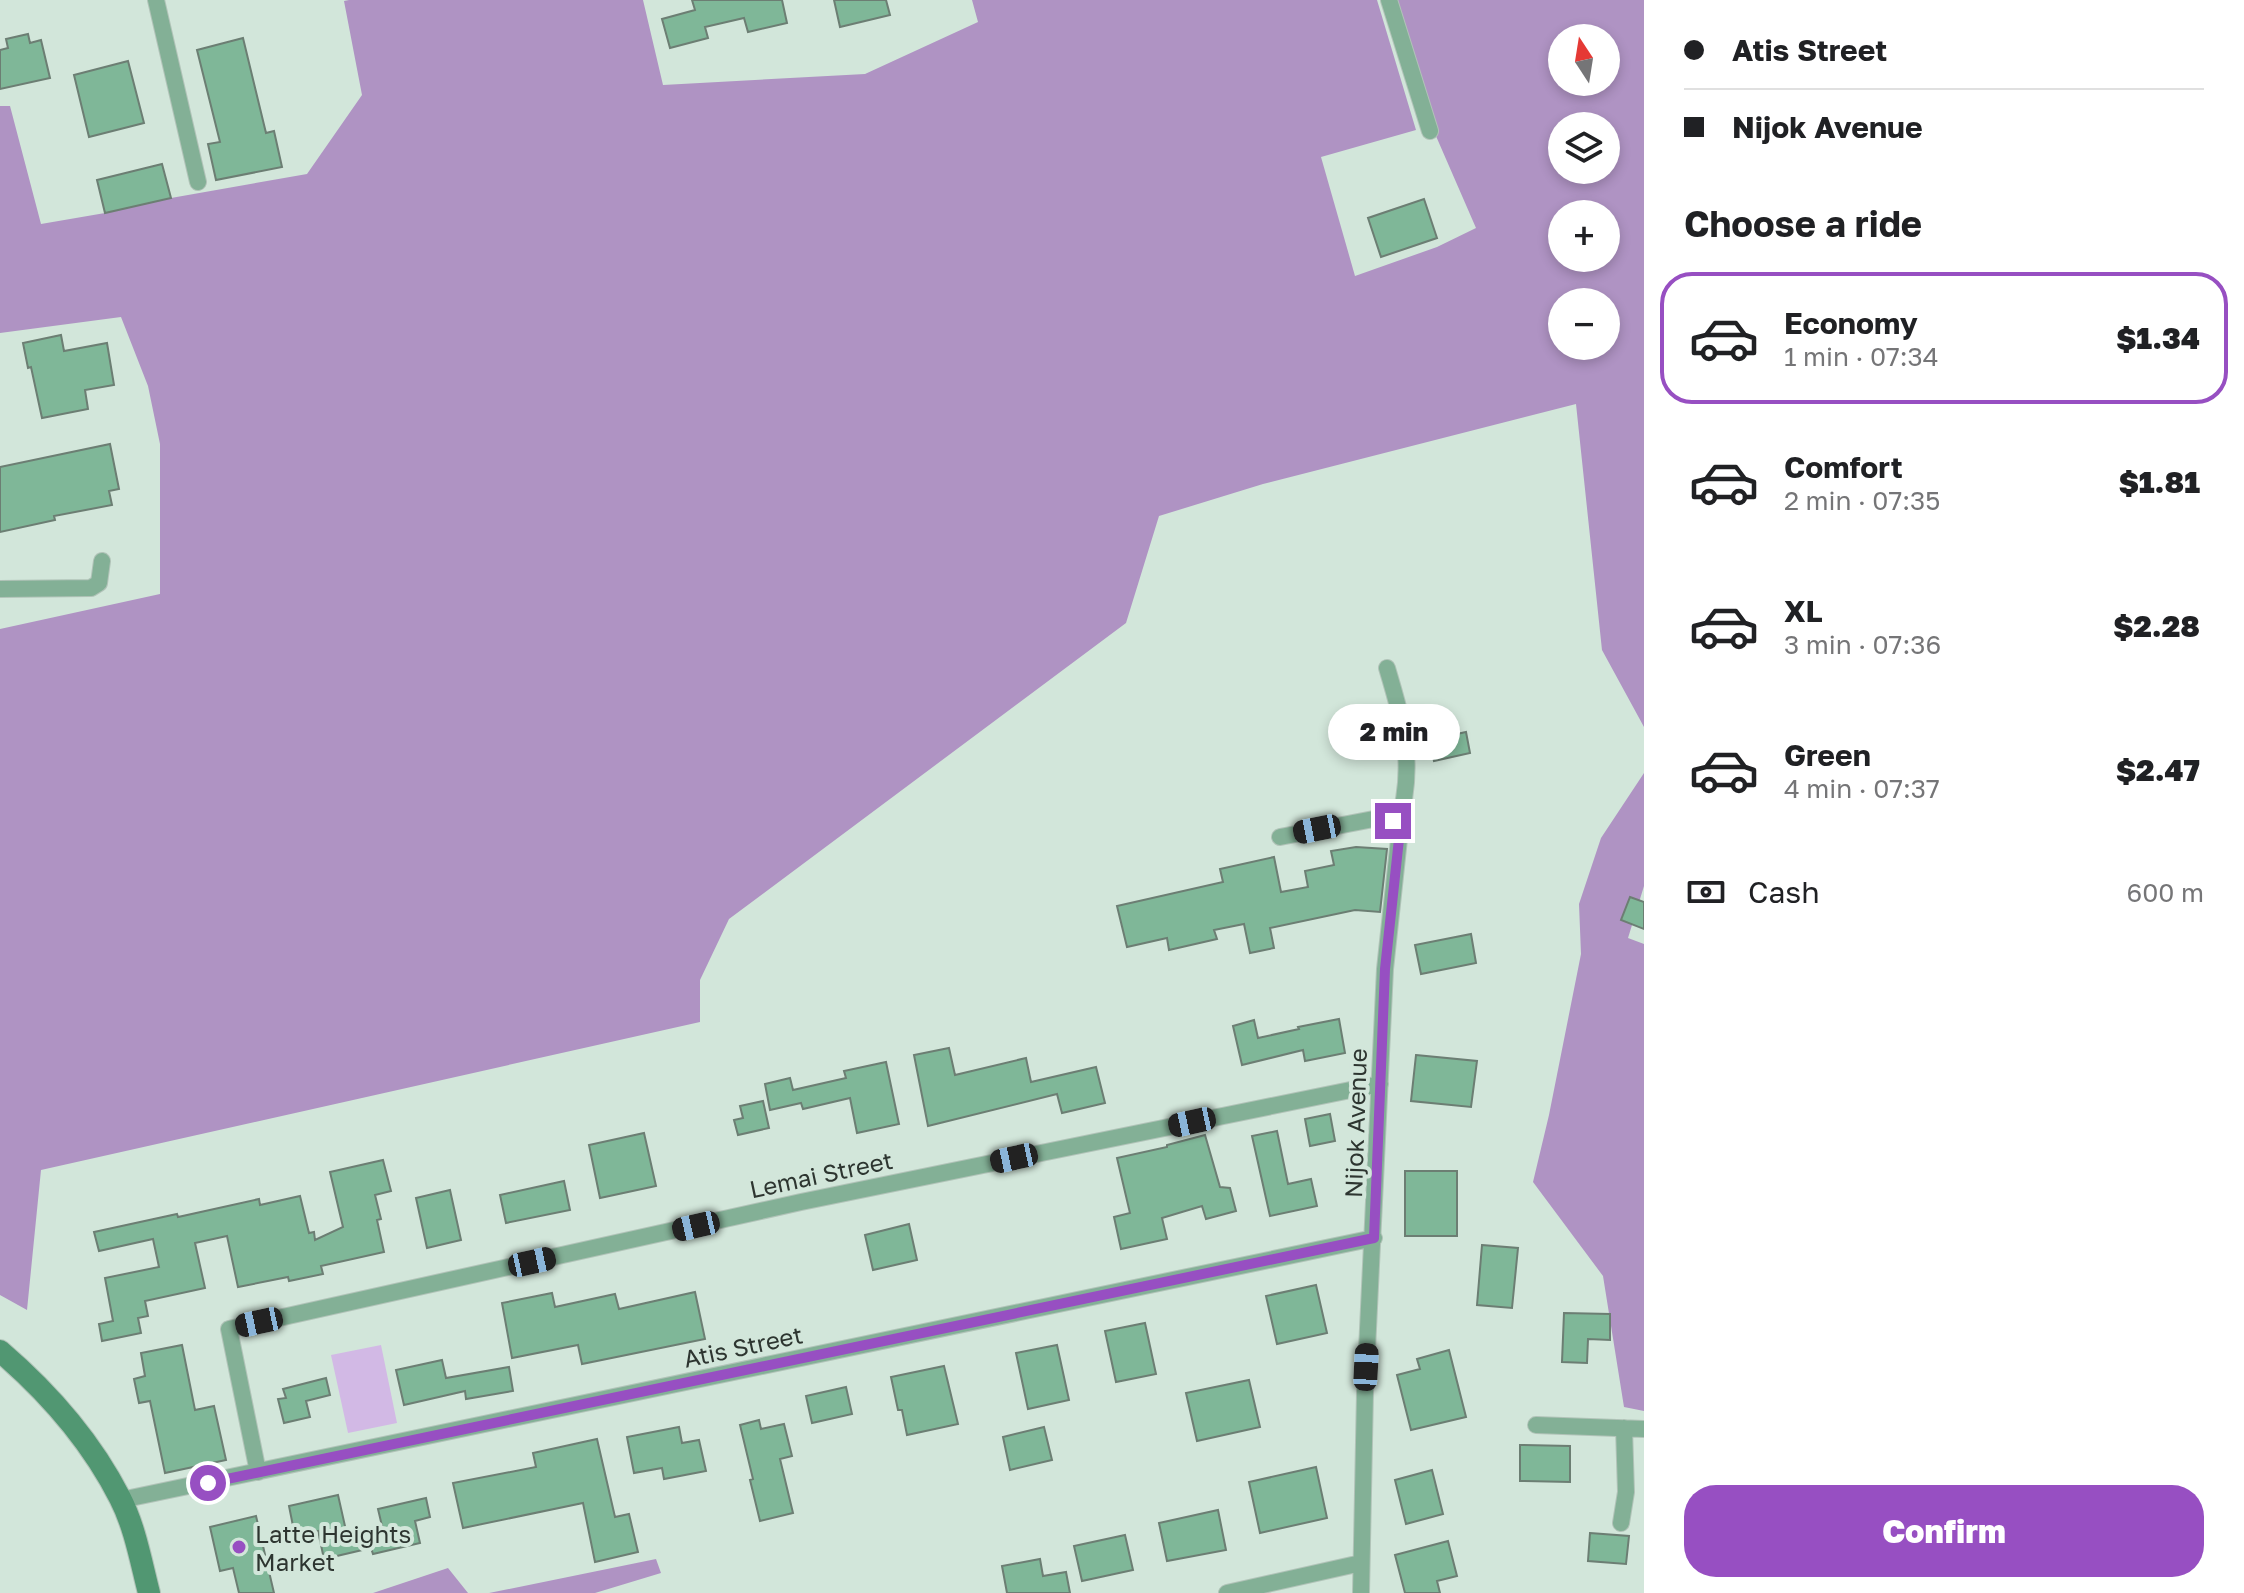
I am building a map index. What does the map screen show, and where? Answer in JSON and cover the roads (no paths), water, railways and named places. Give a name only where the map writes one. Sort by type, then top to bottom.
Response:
[{"type":"main road","points":[[0,1351],[60,1408],[83,1437],[121,1500],[149,1593]]},
{"type":"street","points":[[156,0],[198,182]]},
{"type":"street","points":[[1389,0],[1430,131]]},
{"type":"street","points":[[0,589],[91,588],[99,583],[102,561]]},
{"type":"street","name":"Nijok Avenue","points":[[1361,1593],[1365,1407],[1385,969],[1407,745],[1387,668]]},
{"type":"street","points":[[1280,837],[1384,817],[1391,819],[1397,828]]},
{"type":"street","name":"Lemai Street","points":[[258,1472],[229,1329],[801,1202],[1380,1084]]},
{"type":"street","name":"Atis Street","points":[[121,1500],[1374,1238]]},
{"type":"street","points":[[1536,1425],[1644,1429]]},
{"type":"street","points":[[1621,1523],[1626,1492],[1624,1428]]},
{"type":"street","points":[[1227,1593],[1361,1563]]},
{"type":"place","name":"Latte Heights Market","points":[[239,1547]]}]
